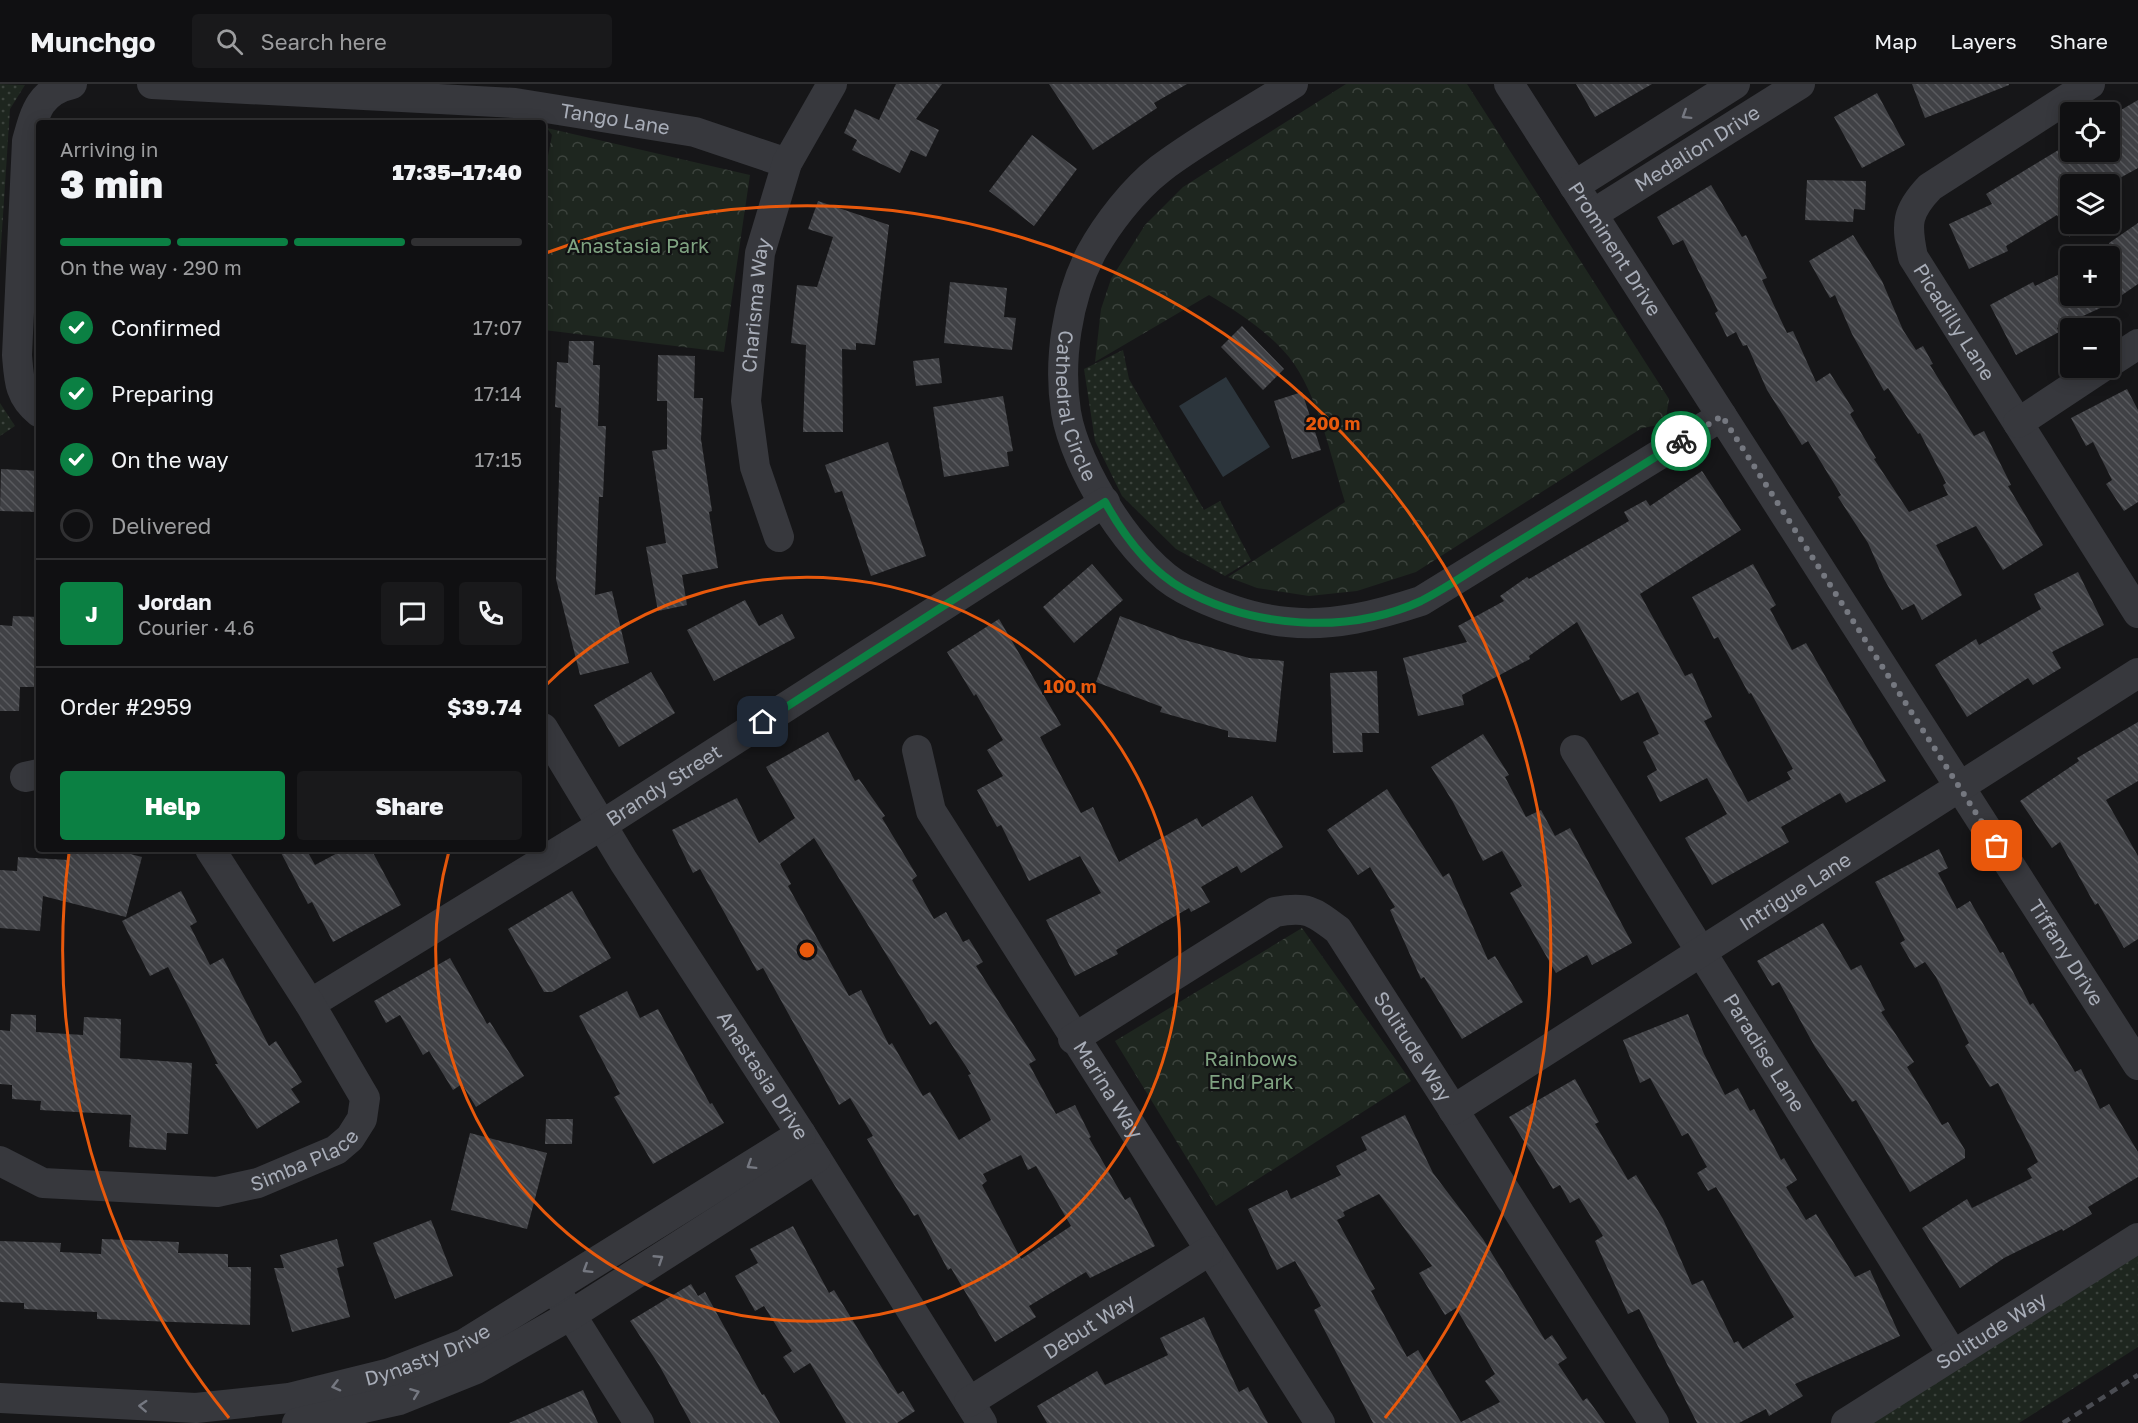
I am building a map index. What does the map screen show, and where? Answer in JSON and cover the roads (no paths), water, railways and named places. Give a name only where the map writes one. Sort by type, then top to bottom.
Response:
[{"type":"street","points":[[36,410],[27,402],[19,386],[17,355],[27,141],[35,110],[55,88],[72,84]]},
{"type":"street","name":"Tango Lane","points":[[152,84],[515,103],[695,132],[787,163]]},
{"type":"street","name":"Charisma Way","points":[[779,537],[755,467],[746,401],[760,253],[787,163],[832,84]]},
{"type":"street","name":"Cathedral Circle","points":[[1293,84],[1158,170],[1107,227],[1090,254],[1074,294],[1067,332],[1064,376],[1066,413],[1078,453],[1119,528],[1141,555],[1182,589],[1233,610],[1286,622],[1372,617],[1420,601],[1722,416]]},
{"type":"street","name":"Prominent Drive","points":[[1509,84],[1722,416]]},
{"type":"street","name":"Medalion Drive","points":[[1574,186],[1735,84]]},
{"type":"street","name":"Medalion Drive","points":[[1593,214],[1800,84]]},
{"type":"street","name":"Picadilly Lane","points":[[2090,84],[1930,187],[1917,201],[1907,229],[1912,257],[2138,613]]},
{"type":"street","points":[[2120,356],[2138,344]]},
{"type":"street","points":[[2018,423],[2086,378]]},
{"type":"street","name":"Tiffany Drive","points":[[1722,416],[2138,1065]]},
{"type":"street","name":"Brandy Street","points":[[310,1004],[602,825],[1105,502]]},
{"type":"street","name":"Intrigue Lane","points":[[1453,1110],[2138,673]]},
{"type":"street","name":"Anastasia Drive","points":[[546,733],[602,825],[976,1412]]},
{"type":"street","name":"Marina Way","points":[[917,750],[931,812],[1073,1039],[1320,1423]]},
{"type":"street","name":"Paradise Lane","points":[[1575,750],[1953,1355]]},
{"type":"street","name":"Simba Place","points":[[0,1161],[43,1183],[217,1192],[258,1183],[336,1150],[350,1138],[362,1119],[365,1098],[310,1004],[212,852]]},
{"type":"street","name":"Solitude Way","points":[[1073,1039],[1275,912],[1295,908],[1313,911],[1338,930],[1653,1423]]},
{"type":"street","name":"Dynasty Drive","points":[[0,1398],[81,1413],[196,1408],[289,1398],[390,1373],[464,1344],[554,1289],[808,1146]]},
{"type":"street","name":"Dynasty Drive","points":[[297,1423],[399,1400],[476,1369],[571,1315],[808,1146]]},
{"type":"street","name":"Solitude Way","points":[[1846,1423],[2138,1239]]},
{"type":"street","name":"Debut Way","points":[[976,1412],[1209,1251]]},
{"type":"street","points":[[554,1289],[639,1423]]},
{"type":"railway","points":[[2063,1423],[2138,1375]]},
{"type":"park label","name":"Anastasia Park","points":[[638,246]]},
{"type":"park label","name":"Rainbows End Park","points":[[1251,1070]]}]
